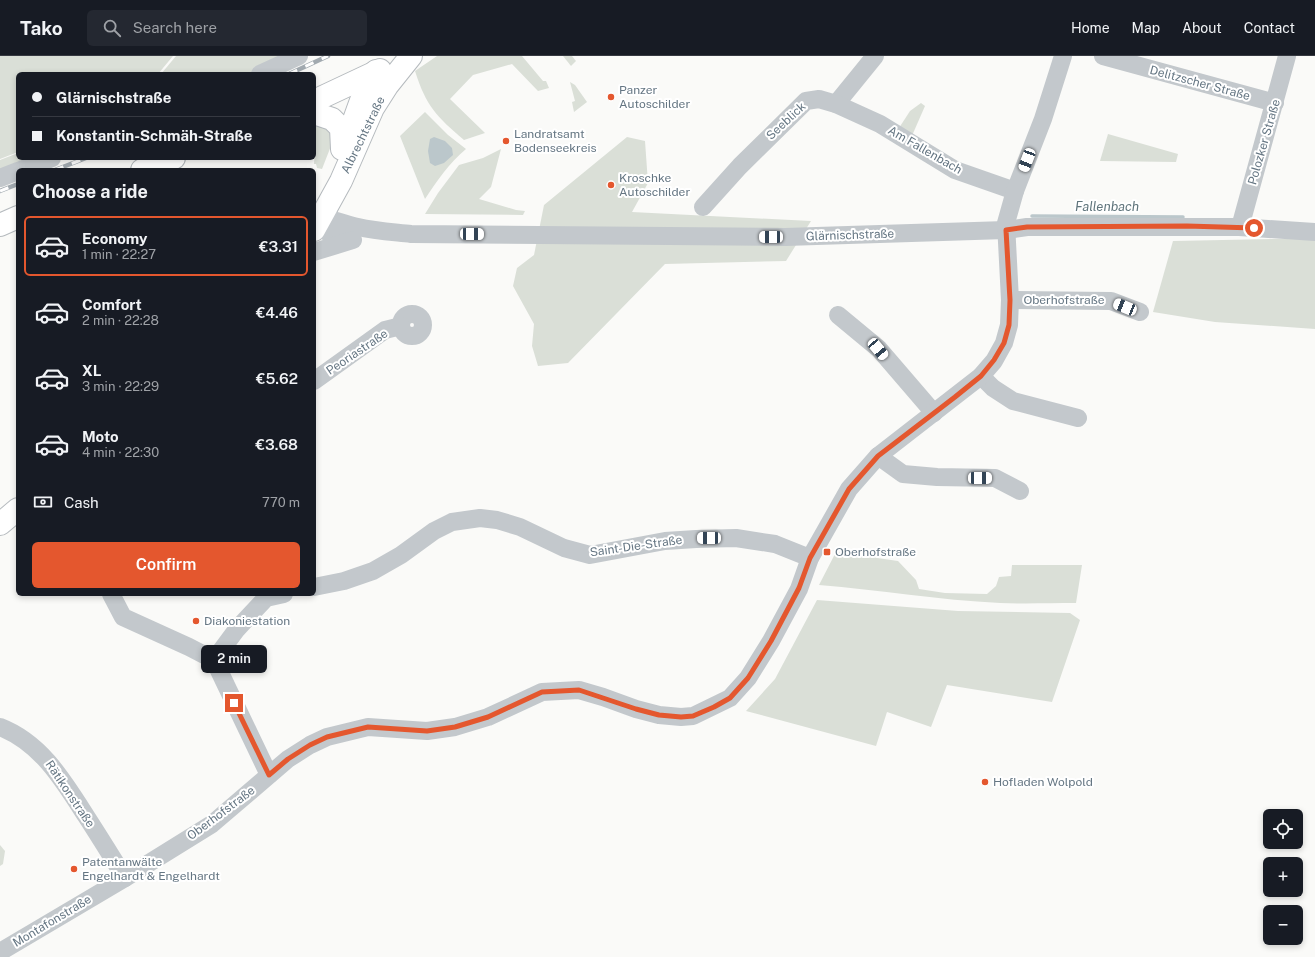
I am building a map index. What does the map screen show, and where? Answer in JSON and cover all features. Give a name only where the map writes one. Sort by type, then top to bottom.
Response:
[{"type":"main road","points":[[316,100],[406,56]]},
{"type":"main road","name":"Albrechtstraße","points":[[316,217],[340,181],[373,108],[387,86],[411,56]]},
{"type":"main road","name":"Albrechtstraße","points":[[316,217],[363,95],[376,72]]},
{"type":"main road","points":[[316,114],[332,119],[341,128],[342,150]]},
{"type":"main road","points":[[147,168],[169,160]]},
{"type":"main road","points":[[0,225],[16,218]]},
{"type":"main road","points":[[0,524],[16,512]]},
{"type":"main road","points":[[0,538],[16,526]]},
{"type":"street","points":[[264,72],[299,56]]},
{"type":"street","points":[[836,104],[875,56]]},
{"type":"street","name":"Oberhofstraße","points":[[125,878],[212,824],[288,759],[310,745],[327,737],[368,727],[427,731],[455,727],[488,717],[542,692],[579,690],[636,709],[659,715],[681,717],[693,716],[730,698],[748,678],[784,618],[799,588],[810,558],[849,489],[878,456],[981,376],[994,360],[1004,343],[1009,325],[1010,300],[1006,230],[1008,218],[1016,191],[1043,119],[1063,56]]},
{"type":"street","name":"Delitzscher Straße","points":[[1102,56],[1275,103]]},
{"type":"street","name":"Polozker Straße","points":[[1239,227],[1287,56]]},
{"type":"street","name":"Seeblick","points":[[703,207],[740,166],[806,101],[819,99],[836,104]]},
{"type":"street","name":"Am Fallenbach","points":[[836,104],[880,124],[955,170],[1016,191]]},
{"type":"street","points":[[26,168],[47,160]]},
{"type":"street","points":[[0,178],[16,172]]},
{"type":"street","points":[[340,181],[339,204],[356,227]]},
{"type":"street","points":[[316,217],[327,232],[346,241]]},
{"type":"street","name":"Glärnischstraße","points":[[316,217],[332,219],[356,227],[384,232],[411,234],[785,237],[1006,230],[1027,227],[1239,227],[1315,232]]},
{"type":"street","name":"Glärnischstraße","points":[[316,251],[346,241],[384,232]]},
{"type":"street","name":"Oberhofstraße","points":[[1010,300],[1111,301],[1140,312]]},
{"type":"street","points":[[838,315],[878,349],[934,413]]},
{"type":"street","name":"Peoriastraße","points":[[316,380],[385,330],[401,326]]},
{"type":"street","points":[[981,376],[993,388],[1013,401],[1078,418]]},
{"type":"street","points":[[878,456],[902,474],[937,477],[995,478],[1020,491]]},
{"type":"street","name":"Saint-Die-Straße","points":[[316,587],[344,581],[373,572],[401,555],[434,531],[452,522],[480,518],[497,520],[520,527],[564,548],[590,555],[665,541],[736,538],[775,544],[810,558]]},
{"type":"street","points":[[112,596],[123,617],[190,646],[214,660],[269,775]]},
{"type":"street","points":[[214,660],[237,629],[266,596]]},
{"type":"street","name":"Rätikonstraße","points":[[0,727],[8,730],[35,748],[48,760],[65,783],[125,878]]},
{"type":"street","name":"Montafonstraße","points":[[0,952],[125,878]]},
{"type":"shaded area","points":[[0,56],[173,56],[160,72],[16,72],[16,153],[0,159]]},
{"type":"shaded area","points":[[176,56],[286,56],[254,72],[163,72]]},
{"type":"shaded area","points":[[437,56],[522,56],[543,81],[546,81],[549,88],[538,91],[512,64],[473,75],[450,99],[485,133],[464,140],[446,124],[428,102],[415,71]]},
{"type":"shaded area","points":[[563,56],[572,56],[576,61],[571,66]]},
{"type":"shaded area","points":[[570,82],[575,85],[587,102],[574,112],[572,102],[575,101]]},
{"type":"shaded area","points":[[921,103],[925,106],[911,138],[899,128],[910,111]]},
{"type":"shaded area","points":[[425,112],[448,135],[466,149],[449,166],[425,199],[400,136]]},
{"type":"shaded area","points":[[316,124],[323,124],[331,133],[331,146],[322,169],[317,168],[316,164],[314,164],[314,160],[316,160]]},
{"type":"shaded area","points":[[1108,134],[1178,154],[1176,162],[1100,161]]},
{"type":"shaded area","points":[[434,137],[445,141],[452,148],[453,155],[444,163],[435,166],[430,163],[428,151],[430,139]]},
{"type":"shaded area","points":[[627,137],[645,141],[648,183],[632,212],[811,221],[786,261],[665,264],[568,363],[538,366],[532,346],[534,324],[513,286],[517,268],[534,255],[544,205]]},
{"type":"shaded area","points":[[501,149],[491,187],[479,199],[516,210],[525,211],[523,215],[425,214],[438,193],[459,165],[483,158]]},
{"type":"shaded area","points":[[16,154],[16,160],[55,160],[32,168],[16,168],[16,173],[0,179],[0,160]]},
{"type":"shaded area","points":[[1315,238],[1315,329],[1215,322],[1153,312],[1173,241]]},
{"type":"shaded area","points":[[836,552],[898,561],[916,580],[919,589],[945,593],[987,594],[996,586],[999,577],[1011,576],[1012,565],[1082,565],[1076,603],[1000,603],[954,600],[819,585]]},
{"type":"shaded area","points":[[817,600],[958,611],[1070,613],[1080,620],[1052,702],[947,685],[931,727],[887,712],[876,746],[746,711],[775,679]]},
{"type":"shaded area","points":[[0,845],[5,851],[3,864],[0,866]]},
{"type":"waterway","name":"Fallenbach","points":[[1032,216],[1183,217]]},
{"type":"railway","points":[[293,72],[328,56]]},
{"type":"railway","points":[[60,168],[81,160]]},
{"type":"railway","points":[[0,191],[16,185]]},
{"type":"place","name":"Panzer Autoschilder","points":[[611,97]]},
{"type":"place","name":"Landratsamt Bodenseekreis","points":[[506,141]]},
{"type":"place","name":"Kroschke Autoschilder","points":[[611,185]]},
{"type":"place","name":"Oberhofstraße","points":[[827,552]]},
{"type":"place","name":"Diakoniestation","points":[[196,621]]},
{"type":"place","name":"Hofladen Wolpold","points":[[985,782]]},
{"type":"place","name":"Patentanwälte Engelhardt & Engelhardt","points":[[74,869]]},
{"type":"route","points":[[234,703],[269,775],[288,759],[310,745],[327,737],[368,727],[427,731],[455,727],[488,717],[542,692],[579,690],[636,709],[659,715],[681,717],[693,716],[714,707],[730,698],[748,678],[771,641],[799,588],[810,558],[849,489],[878,456],[981,376],[994,360],[1004,343],[1009,325],[1010,300],[1006,230],[1027,227],[1187,226],[1254,228]]}]
